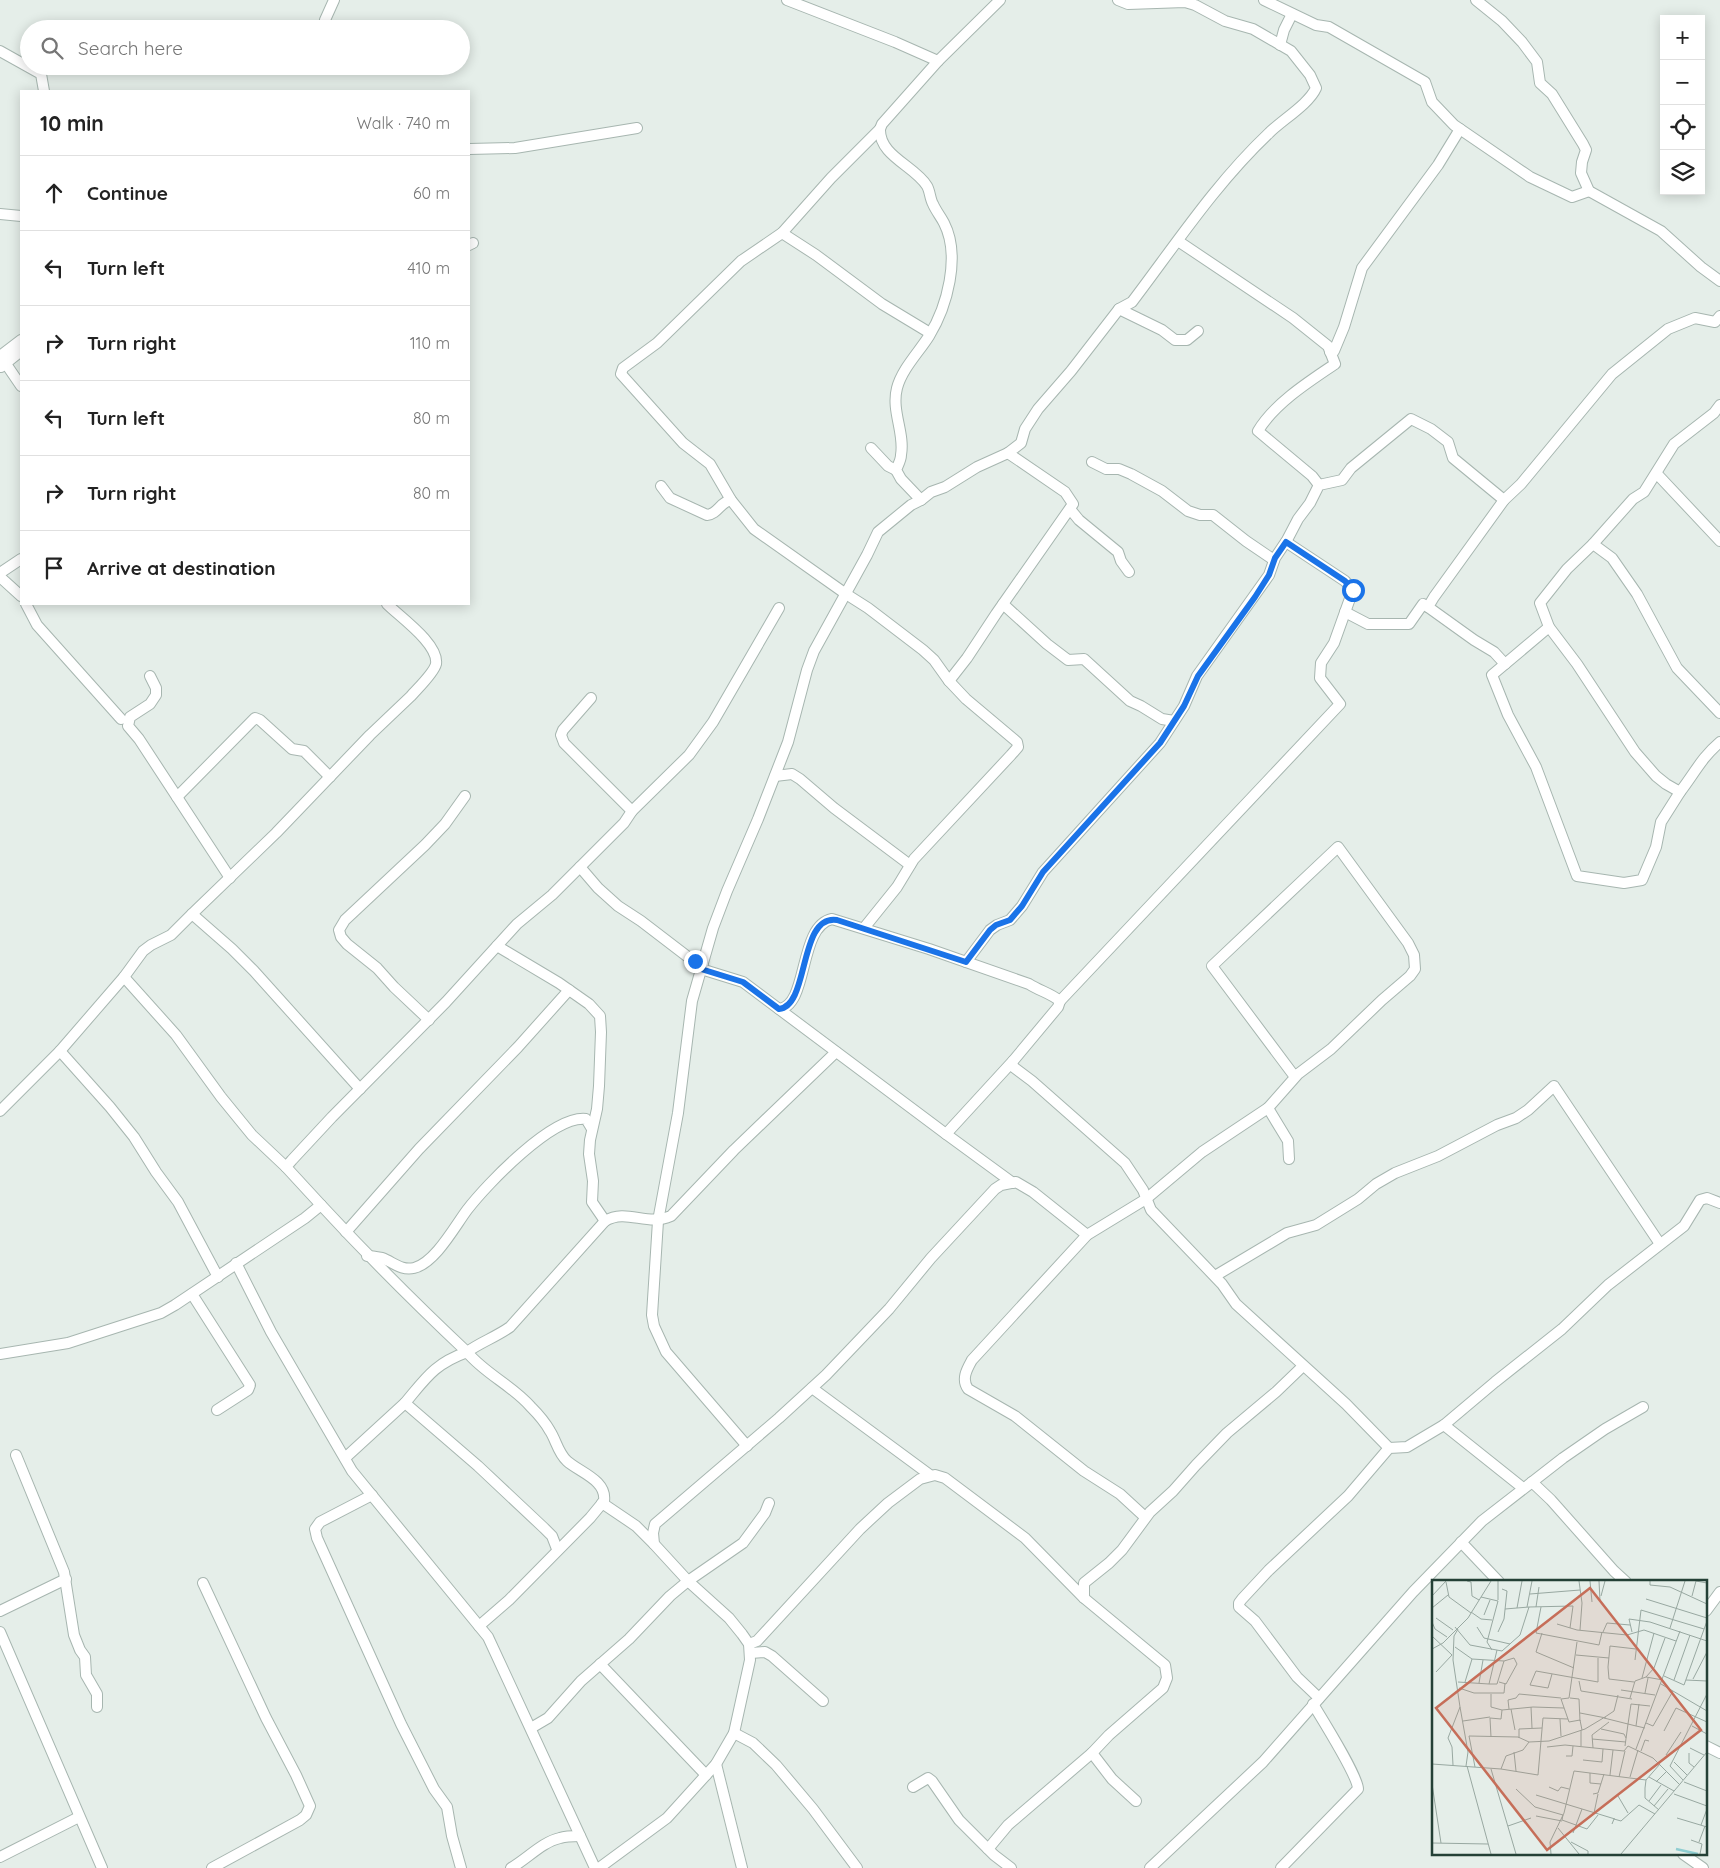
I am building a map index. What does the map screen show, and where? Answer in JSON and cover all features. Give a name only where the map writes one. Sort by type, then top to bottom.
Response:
[{"type":"street","points":[[325,20],[334,0]]},
{"type":"street","points":[[787,0],[895,42],[938,61]]},
{"type":"street","points":[[864,928],[897,887],[910,865],[1018,747],[1015,740],[966,699],[949,681],[934,660],[923,650],[868,608],[760,535],[731,500],[710,464],[683,442],[621,374],[622,368],[657,343],[741,261],[782,233],[831,178],[880,129],[882,124],[938,61],[1000,0]]},
{"type":"street","points":[[747,1446],[666,1352],[654,1326],[652,1298],[658,1221],[678,1114],[692,1001],[727,891],[776,776],[788,742],[810,660],[878,532],[911,505],[931,492],[945,488],[977,467],[1008,453],[1021,443],[1025,429],[1038,409],[1077,364],[1119,309],[1132,302],[1223,181],[1251,149],[1312,96],[1316,86],[1299,59],[1291,51],[1253,29],[1224,21],[1195,5],[1185,2],[1128,4],[1118,0]]},
{"type":"street","points":[[1264,0],[1316,25],[1329,27],[1425,82],[1432,102],[1460,129],[1530,177],[1572,197],[1589,191]]},
{"type":"street","points":[[1476,0],[1502,21],[1522,42],[1537,62],[1540,83],[1552,94],[1584,144],[1586,150],[1581,173],[1589,191],[1661,231],[1701,268],[1720,281]]},
{"type":"street","points":[[1280,45],[1284,30],[1292,14]]},
{"type":"street","points":[[0,51],[20,62]]},
{"type":"street","points":[[41,75],[44,90]]},
{"type":"street","points":[[470,149],[516,148],[638,128]]},
{"type":"street","points":[[880,129],[885,145],[890,152],[927,186],[932,203],[945,224],[950,242],[952,263],[944,304],[937,322],[897,386],[895,404],[902,455],[896,470]]},
{"type":"street","points":[[1330,352],[1334,351],[1344,327],[1362,268],[1438,166],[1460,129]]},
{"type":"street","points":[[0,214],[20,216]]},
{"type":"street","points":[[782,233],[816,255],[882,304],[930,334]]},
{"type":"street","points":[[1178,241],[1233,280],[1293,318],[1328,346],[1334,364],[1308,382],[1265,419],[1258,431],[1319,484]]},
{"type":"street","points":[[1119,309],[1162,330],[1175,340],[1187,340],[1198,331]]},
{"type":"street","points":[[1428,607],[1454,567],[1504,500],[1522,484],[1612,374],[1668,329],[1695,318],[1715,322],[1720,316]]},
{"type":"street","points":[[1,360],[20,341]]},
{"type":"street","points":[[1,360],[20,350]]},
{"type":"street","points":[[1,360],[20,385]]},
{"type":"street","points":[[1680,792],[1656,776],[1635,752],[1577,664],[1549,626],[1540,603],[1567,569],[1593,544],[1633,499],[1644,492],[1674,444],[1714,413],[1720,405]]},
{"type":"street","points":[[1319,484],[1342,480],[1351,468],[1411,419],[1431,429],[1448,442],[1453,458],[1504,500]]},
{"type":"street","points":[[871,448],[888,466],[896,470],[901,479],[921,500]]},
{"type":"street","points":[[949,681],[967,658],[1073,504],[1065,492],[1008,453]]},
{"type":"street","points":[[1092,462],[1106,469],[1113,467],[1131,474],[1162,491],[1188,511],[1200,515],[1213,515],[1274,560]]},
{"type":"street","points":[[1657,474],[1720,541]]},
{"type":"street","points":[[966,962],[990,930],[996,925],[1010,920],[1022,906],[1043,872],[1160,743],[1184,706],[1198,676],[1269,575],[1274,560],[1286,542],[1290,531],[1310,503],[1319,484]]},
{"type":"street","points":[[661,486],[670,498],[707,516],[714,513],[724,502],[731,500]]},
{"type":"street","points":[[1070,509],[1078,520],[1118,552],[1121,562],[1129,572]]},
{"type":"street","points":[[946,1134],[1053,1016],[1060,1000],[1340,704],[1320,678],[1321,663],[1334,642],[1353,590],[1345,581],[1286,542]]},
{"type":"street","points":[[1593,544],[1612,558],[1637,594],[1678,668],[1720,713]]},
{"type":"street","points":[[0,573],[20,560]]},
{"type":"street","points":[[0,577],[20,595]]},
{"type":"street","points":[[1003,604],[1047,644],[1068,660],[1084,659],[1130,701],[1162,718],[1174,721]]},
{"type":"street","points":[[1345,612],[1368,624],[1409,624],[1423,604],[1494,652],[1505,664]]},
{"type":"street","points":[[27,605],[38,626],[121,719]]},
{"type":"street","points":[[0,1111],[60,1051],[124,977],[142,951],[151,944],[171,935],[411,696],[434,669],[436,665],[434,652],[422,636],[388,605]]},
{"type":"street","points":[[286,1167],[326,1123],[429,1020],[517,924],[552,895],[689,755],[713,722],[779,608]]},
{"type":"street","points":[[1549,626],[1492,675],[1508,715],[1536,767],[1577,876],[1624,883],[1642,880],[1656,847],[1661,822],[1705,754],[1720,742]]},
{"type":"street","points":[[150,676],[156,688],[156,695],[150,704],[133,714],[128,720],[128,726],[139,739],[230,878]]},
{"type":"street","points":[[591,698],[563,730],[561,738],[632,812]]},
{"type":"street","points":[[177,797],[255,718],[260,720],[292,749],[304,752],[330,777]]},
{"type":"street","points":[[776,776],[792,774],[800,779],[834,808],[910,865]]},
{"type":"street","points":[[429,1020],[377,968],[347,944],[341,937],[339,930],[345,920],[445,824],[465,796]]},
{"type":"street","points":[[1145,1517],[1120,1494],[1084,1471],[1015,1416],[968,1389],[965,1385],[964,1377],[972,1360],[1087,1234],[1146,1198],[1202,1152],[1268,1108],[1295,1077],[1336,1044],[1410,976],[1415,969],[1414,955],[1408,943],[1338,847],[1212,966],[1295,1077]]},
{"type":"street","points":[[580,867],[598,888],[618,906],[641,920],[702,966],[743,982],[1013,1183]]},
{"type":"street","points":[[192,914],[232,948],[360,1089]]},
{"type":"street","points":[[779,1009],[786,1007],[793,999],[816,932],[823,922],[832,919],[1030,984],[1041,992],[1052,995],[1060,1000]]},
{"type":"street","points":[[497,946],[569,990],[589,1004],[600,1016],[599,1086],[589,1154],[592,1181],[591,1198],[593,1206],[605,1221]]},
{"type":"street","points":[[124,977],[176,1035],[221,1097],[252,1135],[286,1167],[367,1256],[481,1367],[530,1405],[551,1432],[566,1460],[596,1480],[601,1486],[605,1498],[602,1503],[509,1600],[479,1626]]},
{"type":"street","points":[[346,1232],[419,1149],[518,1047],[569,990]]},
{"type":"street","points":[[60,1051],[134,1136],[156,1172],[178,1202],[218,1277]]},
{"type":"street","points":[[345,1458],[405,1404],[435,1368],[453,1357],[467,1352],[479,1343],[501,1334],[510,1327],[605,1221],[611,1217],[623,1216],[658,1221],[671,1216],[734,1150],[836,1052]]},
{"type":"street","points":[[1013,1061],[1012,1066],[1125,1163],[1140,1184],[1151,1210],[1215,1276],[1236,1304],[1346,1404],[1389,1448]]},
{"type":"street","points":[[1215,1276],[1287,1233],[1316,1225],[1395,1173],[1438,1156],[1497,1125],[1516,1118],[1528,1110],[1554,1086],[1660,1244]]},
{"type":"street","points":[[1268,1108],[1288,1141],[1289,1159]]},
{"type":"street","points":[[367,1256],[383,1258],[402,1268],[414,1268],[424,1263],[433,1255],[469,1208],[526,1150],[561,1124],[584,1119],[588,1121],[592,1128]]},
{"type":"street","points":[[636,1526],[655,1524],[812,1388],[889,1309],[976,1208],[995,1189],[1002,1185],[1016,1182],[1033,1192],[1087,1234]]},
{"type":"street","points":[[1281,1868],[1358,1789],[1358,1786],[1316,1701],[1255,1622],[1239,1607],[1239,1604],[1269,1570],[1348,1496],[1389,1448],[1408,1447],[1444,1425],[1562,1329],[1608,1285],[1684,1226],[1700,1200],[1707,1198],[1720,1203]]},
{"type":"street","points":[[0,1354],[68,1343],[161,1313],[305,1218],[321,1204]]},
{"type":"street","points":[[644,1219],[661,1206]]},
{"type":"street","points":[[236,1264],[271,1332],[352,1471],[488,1637],[580,1836],[597,1868],[656,1828],[678,1807],[716,1764],[734,1732],[750,1649],[860,1529],[908,1487],[920,1479],[930,1476],[941,1476],[965,1492],[1024,1538],[1084,1598],[1165,1665],[1167,1674],[1163,1688],[1109,1735],[1092,1753],[1008,1825],[988,1849]]},
{"type":"street","points":[[192,1294],[250,1385],[248,1390],[218,1410]]},
{"type":"street","points":[[1084,1598],[1084,1583],[1122,1550],[1145,1517],[1174,1491],[1227,1433],[1276,1392],[1303,1366]]},
{"type":"street","points":[[812,1388],[930,1476]]},
{"type":"street","points":[[405,1404],[478,1466],[544,1528],[552,1536],[558,1549]]},
{"type":"street","points":[[1150,1868],[1263,1762],[1414,1592],[1482,1521],[1590,1439],[1643,1407]]},
{"type":"street","points":[[1444,1425],[1551,1500],[1624,1580]]},
{"type":"street","points":[[16,1455],[66,1579],[74,1635],[85,1657],[86,1675],[96,1694],[98,1707]]},
{"type":"street","points":[[372,1495],[320,1522],[315,1529],[317,1538],[401,1724],[434,1789],[447,1807],[452,1836],[462,1867]]},
{"type":"street","points":[[602,1503],[636,1526],[688,1581],[729,1618],[750,1649],[772,1656],[823,1701]]},
{"type":"street","points":[[531,1728],[548,1718],[670,1596],[688,1581],[743,1543],[765,1513],[769,1503]]},
{"type":"street","points":[[654,1544],[653,1533],[655,1524]]},
{"type":"street","points":[[1461,1542],[1497,1580]]},
{"type":"street","points":[[1062,1576],[1084,1583]]},
{"type":"street","points":[[0,1611],[66,1579]]},
{"type":"street","points":[[203,1583],[266,1718],[310,1806],[306,1815],[300,1820],[212,1868]]},
{"type":"street","points":[[1708,1608],[1720,1592]]},
{"type":"street","points":[[0,1632],[102,1868]]},
{"type":"street","points":[[600,1664],[706,1775]]},
{"type":"street","points":[[734,1732],[753,1743],[776,1765],[813,1809],[857,1868]]},
{"type":"street","points":[[1708,1747],[1720,1753]]},
{"type":"street","points":[[1092,1753],[1112,1779],[1136,1801]]},
{"type":"street","points":[[716,1764],[742,1868]]},
{"type":"street","points":[[913,1787],[924,1779],[928,1778],[932,1781],[953,1813],[988,1849],[1011,1868]]},
{"type":"street","points":[[0,1857],[79,1817]]},
{"type":"street","points":[[511,1868],[545,1844],[560,1838],[580,1836]]},
{"type":"street","points":[[1686,1856],[1703,1868]]},
{"type":"route","points":[[695,961],[703,964],[701,969],[743,982],[779,1009],[786,1007],[793,999],[804,962],[816,932],[823,922],[828,920],[837,920],[929,948],[966,962],[990,930],[996,925],[1010,920],[1022,906],[1043,872],[1160,743],[1184,706],[1198,676],[1255,597],[1269,575],[1275,558],[1286,542],[1345,581],[1353,590]]}]
